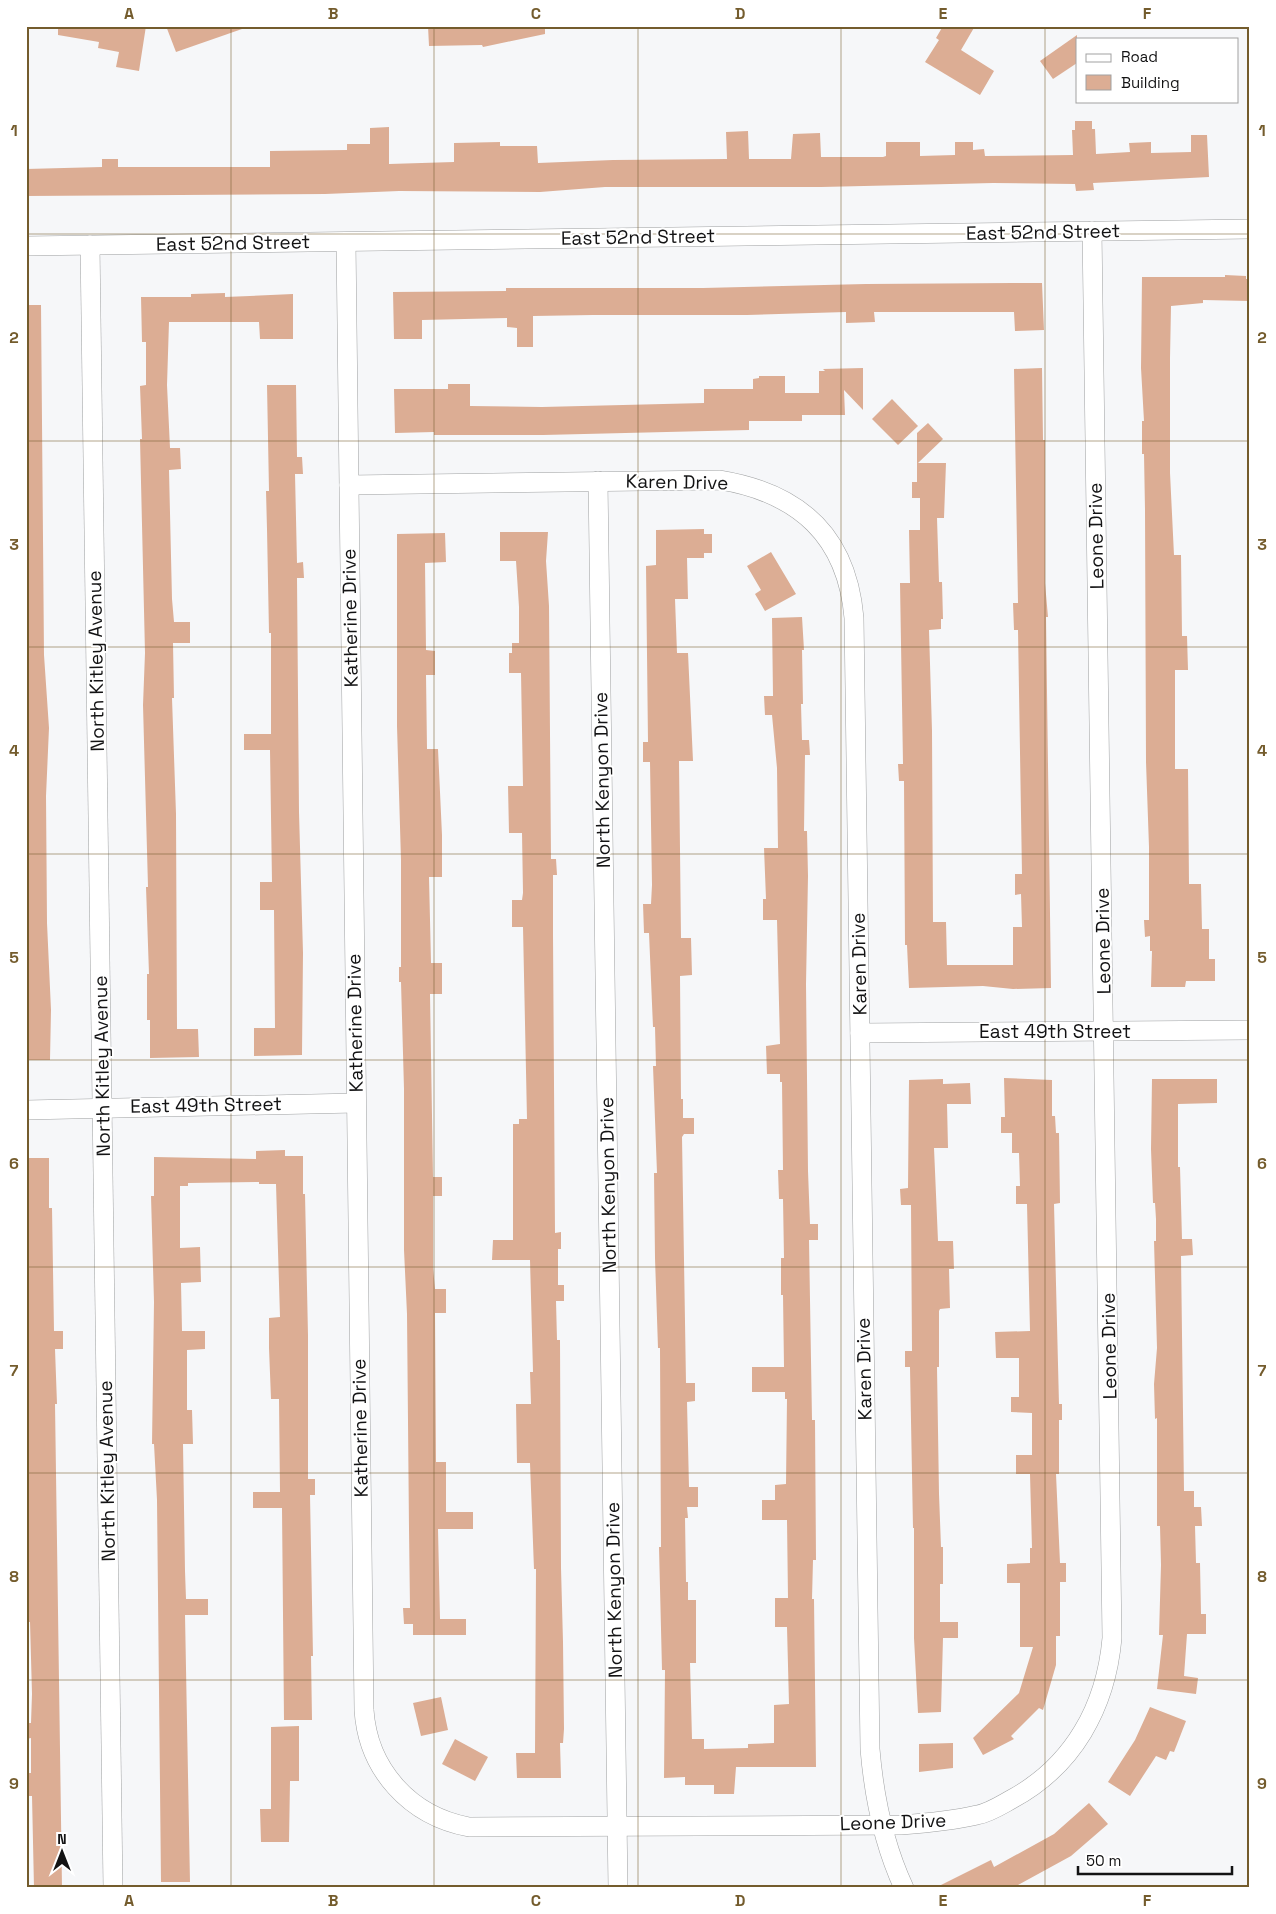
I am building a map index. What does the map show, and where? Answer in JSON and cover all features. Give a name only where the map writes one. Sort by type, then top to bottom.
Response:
[{"type":"street","name":"East 52nd Street","points":[[26,246],[1250,229]]},
{"type":"street","name":"Leone Drive","points":[[402,1794],[432,1816],[469,1827],[882,1825],[939,1822],[977,1815],[1030,1790],[1075,1746],[1090,1721],[1105,1686],[1112,1638],[1105,1031],[1092,231]]},
{"type":"street","name":"Katherine Drive","points":[[346,242],[365,1720],[374,1755],[383,1772],[402,1794]]},
{"type":"street","name":"North Kitley Avenue","points":[[90,245],[113,1888]]},
{"type":"street","name":"Karen Drive","points":[[349,485],[720,480],[759,488],[786,500],[810,519],[830,543],[840,560],[847,578],[854,618],[869,1731],[874,1788],[882,1825],[904,1888]]},
{"type":"street","name":"North Kenyon Drive","points":[[598,481],[618,1888]]},
{"type":"street","name":"East 49th Street","points":[[860,1033],[1250,1030]]},
{"type":"street","name":"East 49th Street","points":[[26,1110],[356,1103]]},
{"type":"building","points":[[58,26],[146,26],[139,71],[116,67],[119,52],[98,48],[99,42],[58,35]]},
{"type":"building","points":[[166,26],[242,26],[242,29],[176,52]]},
{"type":"building","points":[[428,26],[545,26],[545,34],[483,47],[482,45],[429,46]]},
{"type":"building","points":[[943,26],[975,26],[961,50],[994,71],[980,95],[925,62],[939,40],[936,38]]},
{"type":"building","points":[[1077,35],[1076,64],[1053,79],[1040,61]]},
{"type":"building","points":[[1075,121],[1092,121],[1092,129],[1095,129],[1096,154],[1130,152],[1129,143],[1151,142],[1151,153],[1191,152],[1191,135],[1207,135],[1209,177],[1093,183],[1094,190],[1076,191],[1075,184],[993,183],[821,187],[605,187],[540,192],[399,191],[325,194],[26,196],[26,169],[102,167],[102,159],[118,159],[118,167],[270,167],[270,151],[347,150],[347,144],[370,144],[370,128],[389,127],[389,164],[454,162],[454,143],[500,142],[500,146],[537,146],[538,163],[727,159],[726,132],[748,131],[749,159],[791,159],[793,134],[820,133],[821,157],[883,157],[886,156],[886,142],[920,142],[920,156],[955,155],[955,142],[973,142],[973,150],[984,149],[985,156],[1073,155],[1072,130],[1075,130]]},
{"type":"building","points":[[1225,275],[1246,276],[1246,279],[1250,279],[1250,301],[1203,300],[1203,303],[1171,306],[1170,358],[1170,473],[1174,555],[1181,555],[1182,636],[1187,636],[1188,670],[1175,670],[1175,769],[1188,769],[1189,884],[1201,884],[1202,929],[1209,929],[1209,959],[1215,959],[1215,981],[1186,981],[1185,987],[1151,987],[1152,951],[1150,951],[1150,936],[1145,937],[1144,920],[1149,920],[1149,847],[1146,762],[1145,510],[1144,454],[1142,454],[1142,421],[1144,421],[1141,368],[1142,277],[1225,277]]},
{"type":"building","points":[[1042,283],[1044,330],[1015,331],[1014,312],[874,312],[875,322],[846,323],[846,312],[747,315],[593,315],[533,316],[533,347],[517,347],[517,328],[507,327],[507,318],[422,320],[422,339],[394,339],[393,292],[506,291],[506,288],[703,288],[866,284]]},
{"type":"building","points":[[225,293],[225,297],[293,294],[293,339],[260,339],[259,322],[169,322],[167,385],[170,448],[180,448],[181,469],[169,470],[172,599],[174,622],[190,622],[190,643],[173,643],[174,698],[172,698],[176,814],[177,1029],[198,1029],[199,1057],[150,1058],[150,1020],[147,1020],[147,974],[149,974],[146,887],[148,887],[143,705],[145,653],[140,439],[142,439],[140,386],[146,385],[146,342],[142,342],[141,297],[191,297],[191,294]]},
{"type":"building","points":[[26,305],[41,305],[44,655],[49,728],[46,796],[47,923],[51,1010],[50,1060],[26,1060]]},
{"type":"building","points":[[863,368],[863,410],[844,390],[845,415],[802,415],[802,421],[749,421],[749,430],[543,435],[434,435],[434,432],[395,433],[394,389],[448,389],[448,384],[470,384],[470,406],[542,407],[704,403],[704,389],[753,389],[753,379],[759,378],[759,376],[785,376],[785,393],[819,393],[819,371],[825,371],[823,369]]},
{"type":"building","points":[[1042,368],[1043,440],[1045,440],[1045,583],[1048,617],[1046,617],[1051,988],[1013,989],[983,986],[909,988],[907,945],[905,945],[904,781],[899,781],[898,764],[903,764],[900,583],[910,583],[909,530],[920,530],[920,498],[912,498],[912,482],[917,482],[917,433],[928,423],[943,439],[918,463],[946,463],[944,518],[937,518],[939,582],[942,582],[943,619],[941,619],[941,629],[929,630],[932,731],[933,922],[946,922],[947,965],[1013,965],[1013,927],[1022,927],[1021,894],[1015,895],[1015,874],[1022,874],[1018,630],[1014,630],[1013,603],[1018,603],[1014,369]]},
{"type":"building","points":[[267,385],[296,385],[297,457],[302,457],[303,474],[295,474],[297,563],[303,562],[304,578],[297,578],[299,812],[303,953],[302,1055],[254,1056],[254,1028],[275,1028],[274,910],[260,910],[260,882],[272,882],[270,750],[244,750],[244,734],[271,734],[271,633],[269,633],[266,491],[269,491]]},
{"type":"building","points":[[892,399],[918,426],[898,445],[872,419]]},
{"type":"building","points":[[704,529],[704,534],[712,534],[712,553],[704,553],[704,558],[687,558],[688,599],[675,599],[677,653],[688,653],[693,761],[679,761],[681,938],[691,938],[692,975],[680,976],[681,1099],[683,1099],[683,1118],[694,1118],[694,1134],[684,1134],[682,1137],[686,1383],[695,1383],[695,1401],[687,1402],[689,1487],[698,1487],[698,1507],[687,1507],[688,1518],[685,1518],[688,1600],[696,1600],[696,1663],[690,1663],[692,1739],[704,1739],[704,1749],[748,1748],[748,1744],[774,1743],[774,1705],[789,1704],[787,1627],[775,1627],[775,1598],[788,1598],[787,1520],[762,1520],[762,1500],[775,1500],[775,1485],[786,1484],[787,1399],[785,1399],[785,1392],[752,1392],[752,1367],[784,1367],[783,1295],[781,1295],[781,1258],[784,1258],[783,1199],[779,1199],[778,1170],[783,1170],[782,1082],[780,1082],[780,1074],[767,1074],[766,1046],[780,1044],[777,920],[763,920],[763,899],[766,899],[764,848],[778,848],[777,768],[772,715],[765,715],[764,696],[773,696],[772,618],[802,617],[804,650],[802,650],[802,740],[809,740],[810,755],[805,755],[804,831],[807,831],[808,876],[806,984],[808,1171],[810,1224],[818,1224],[818,1240],[809,1240],[812,1420],[815,1420],[816,1560],[813,1560],[812,1599],[814,1599],[816,1767],[736,1767],[734,1794],[714,1794],[714,1785],[685,1785],[685,1777],[664,1778],[665,1670],[662,1670],[659,1547],[661,1547],[660,1348],[658,1348],[654,1173],[657,1173],[653,1066],[656,1066],[649,933],[644,933],[643,904],[651,904],[652,885],[650,762],[643,762],[643,742],[648,742],[646,566],[656,565],[656,530]]},
{"type":"building","points":[[500,532],[548,532],[546,561],[549,606],[551,859],[556,859],[557,875],[553,875],[555,1233],[561,1232],[561,1249],[558,1249],[558,1285],[564,1285],[564,1301],[556,1301],[557,1340],[560,1340],[564,1729],[563,1743],[560,1743],[561,1778],[517,1778],[516,1753],[535,1753],[536,1569],[534,1569],[530,1463],[517,1463],[516,1404],[531,1404],[530,1372],[533,1372],[530,1260],[492,1260],[493,1240],[513,1240],[513,1124],[519,1124],[519,1119],[527,1119],[523,927],[512,927],[512,900],[522,900],[523,893],[522,833],[509,833],[508,786],[523,786],[521,673],[509,673],[509,653],[512,653],[512,643],[519,643],[519,607],[516,561],[500,561]]},
{"type":"building","points":[[445,533],[446,562],[425,563],[426,650],[435,651],[435,675],[426,675],[427,749],[438,749],[442,835],[442,877],[429,877],[431,963],[442,963],[442,994],[430,994],[433,1177],[442,1177],[442,1196],[433,1196],[433,1268],[435,1289],[446,1289],[446,1313],[435,1313],[436,1462],[446,1462],[446,1512],[473,1512],[473,1529],[438,1529],[440,1619],[466,1619],[466,1635],[413,1635],[413,1624],[404,1624],[403,1608],[410,1608],[407,1314],[404,1250],[404,1089],[401,982],[399,982],[399,967],[401,967],[401,860],[397,726],[397,534]]},
{"type":"building","points":[[771,552],[796,594],[765,611],[755,594],[761,590],[747,566]]},
{"type":"building","points":[[1004,1078],[1052,1080],[1052,1116],[1055,1116],[1056,1133],[1059,1133],[1060,1203],[1054,1204],[1059,1404],[1062,1404],[1062,1420],[1059,1420],[1059,1474],[1056,1474],[1060,1563],[1066,1563],[1066,1582],[1060,1582],[1060,1636],[1056,1636],[1056,1665],[1043,1710],[1039,1708],[1011,1736],[1014,1739],[983,1755],[973,1738],[1019,1693],[1033,1647],[1020,1647],[1020,1583],[1007,1583],[1007,1564],[1030,1563],[1030,1548],[1032,1548],[1030,1474],[1016,1474],[1016,1455],[1032,1455],[1032,1413],[1011,1412],[1011,1397],[1019,1397],[1019,1358],[996,1358],[995,1332],[1030,1331],[1027,1204],[1016,1204],[1016,1186],[1020,1186],[1019,1153],[1012,1153],[1012,1133],[1001,1133],[1001,1117],[1005,1117]]},
{"type":"building","points":[[943,1079],[943,1084],[970,1083],[971,1104],[947,1104],[948,1148],[934,1148],[938,1241],[953,1241],[954,1269],[949,1269],[950,1308],[940,1309],[939,1311],[939,1367],[937,1367],[939,1494],[941,1547],[943,1547],[943,1584],[940,1584],[940,1622],[958,1622],[958,1638],[943,1638],[941,1712],[918,1713],[914,1638],[914,1528],[910,1367],[905,1367],[905,1351],[912,1351],[911,1205],[901,1205],[900,1189],[908,1188],[909,1080]]},
{"type":"building","points":[[1152,1079],[1217,1079],[1217,1103],[1178,1104],[1178,1167],[1180,1167],[1182,1239],[1192,1239],[1193,1255],[1181,1256],[1184,1491],[1194,1491],[1194,1507],[1201,1507],[1202,1526],[1195,1526],[1196,1563],[1200,1563],[1201,1614],[1206,1614],[1206,1634],[1187,1634],[1184,1676],[1198,1678],[1196,1694],[1157,1689],[1163,1635],[1159,1635],[1161,1565],[1160,1526],[1157,1526],[1157,1418],[1155,1419],[1154,1384],[1157,1348],[1154,1241],[1156,1241],[1156,1219],[1155,1203],[1153,1203],[1151,1149]]},
{"type":"building","points":[[285,1150],[285,1156],[303,1156],[303,1194],[305,1194],[308,1335],[308,1479],[315,1479],[315,1495],[310,1495],[313,1656],[311,1656],[312,1720],[284,1720],[282,1508],[253,1508],[253,1492],[280,1492],[279,1399],[271,1399],[269,1348],[269,1318],[280,1317],[276,1184],[259,1184],[259,1182],[188,1183],[188,1186],[180,1186],[180,1248],[200,1247],[201,1282],[181,1283],[182,1331],[205,1331],[205,1349],[187,1350],[187,1410],[192,1410],[193,1444],[183,1444],[186,1599],[208,1599],[208,1615],[185,1615],[190,1882],[161,1882],[157,1500],[154,1444],[152,1444],[154,1302],[151,1196],[154,1196],[154,1157],[256,1159],[256,1151]]},
{"type":"building","points":[[26,1158],[49,1158],[49,1208],[52,1208],[54,1331],[63,1331],[63,1349],[55,1349],[62,1888],[34,1888],[32,1796],[26,1796],[26,1773],[31,1773],[31,1738],[26,1739],[26,1723],[31,1723],[32,1694],[30,1622],[26,1622]]},
{"type":"building","points":[[441,1697],[448,1730],[421,1736],[413,1703]]},
{"type":"building","points":[[1150,1707],[1186,1721],[1174,1752],[1170,1751],[1166,1760],[1156,1756],[1130,1796],[1108,1782],[1135,1740]]},
{"type":"building","points":[[299,1726],[299,1781],[290,1781],[289,1842],[261,1842],[260,1809],[271,1809],[271,1727]]},
{"type":"building","points":[[455,1739],[488,1757],[475,1781],[442,1764]]},
{"type":"building","points":[[953,1743],[953,1768],[919,1772],[919,1744]]},
{"type":"building","points":[[1089,1803],[1108,1824],[1071,1856],[1013,1888],[935,1888],[991,1860],[994,1867],[1054,1834]]}]
